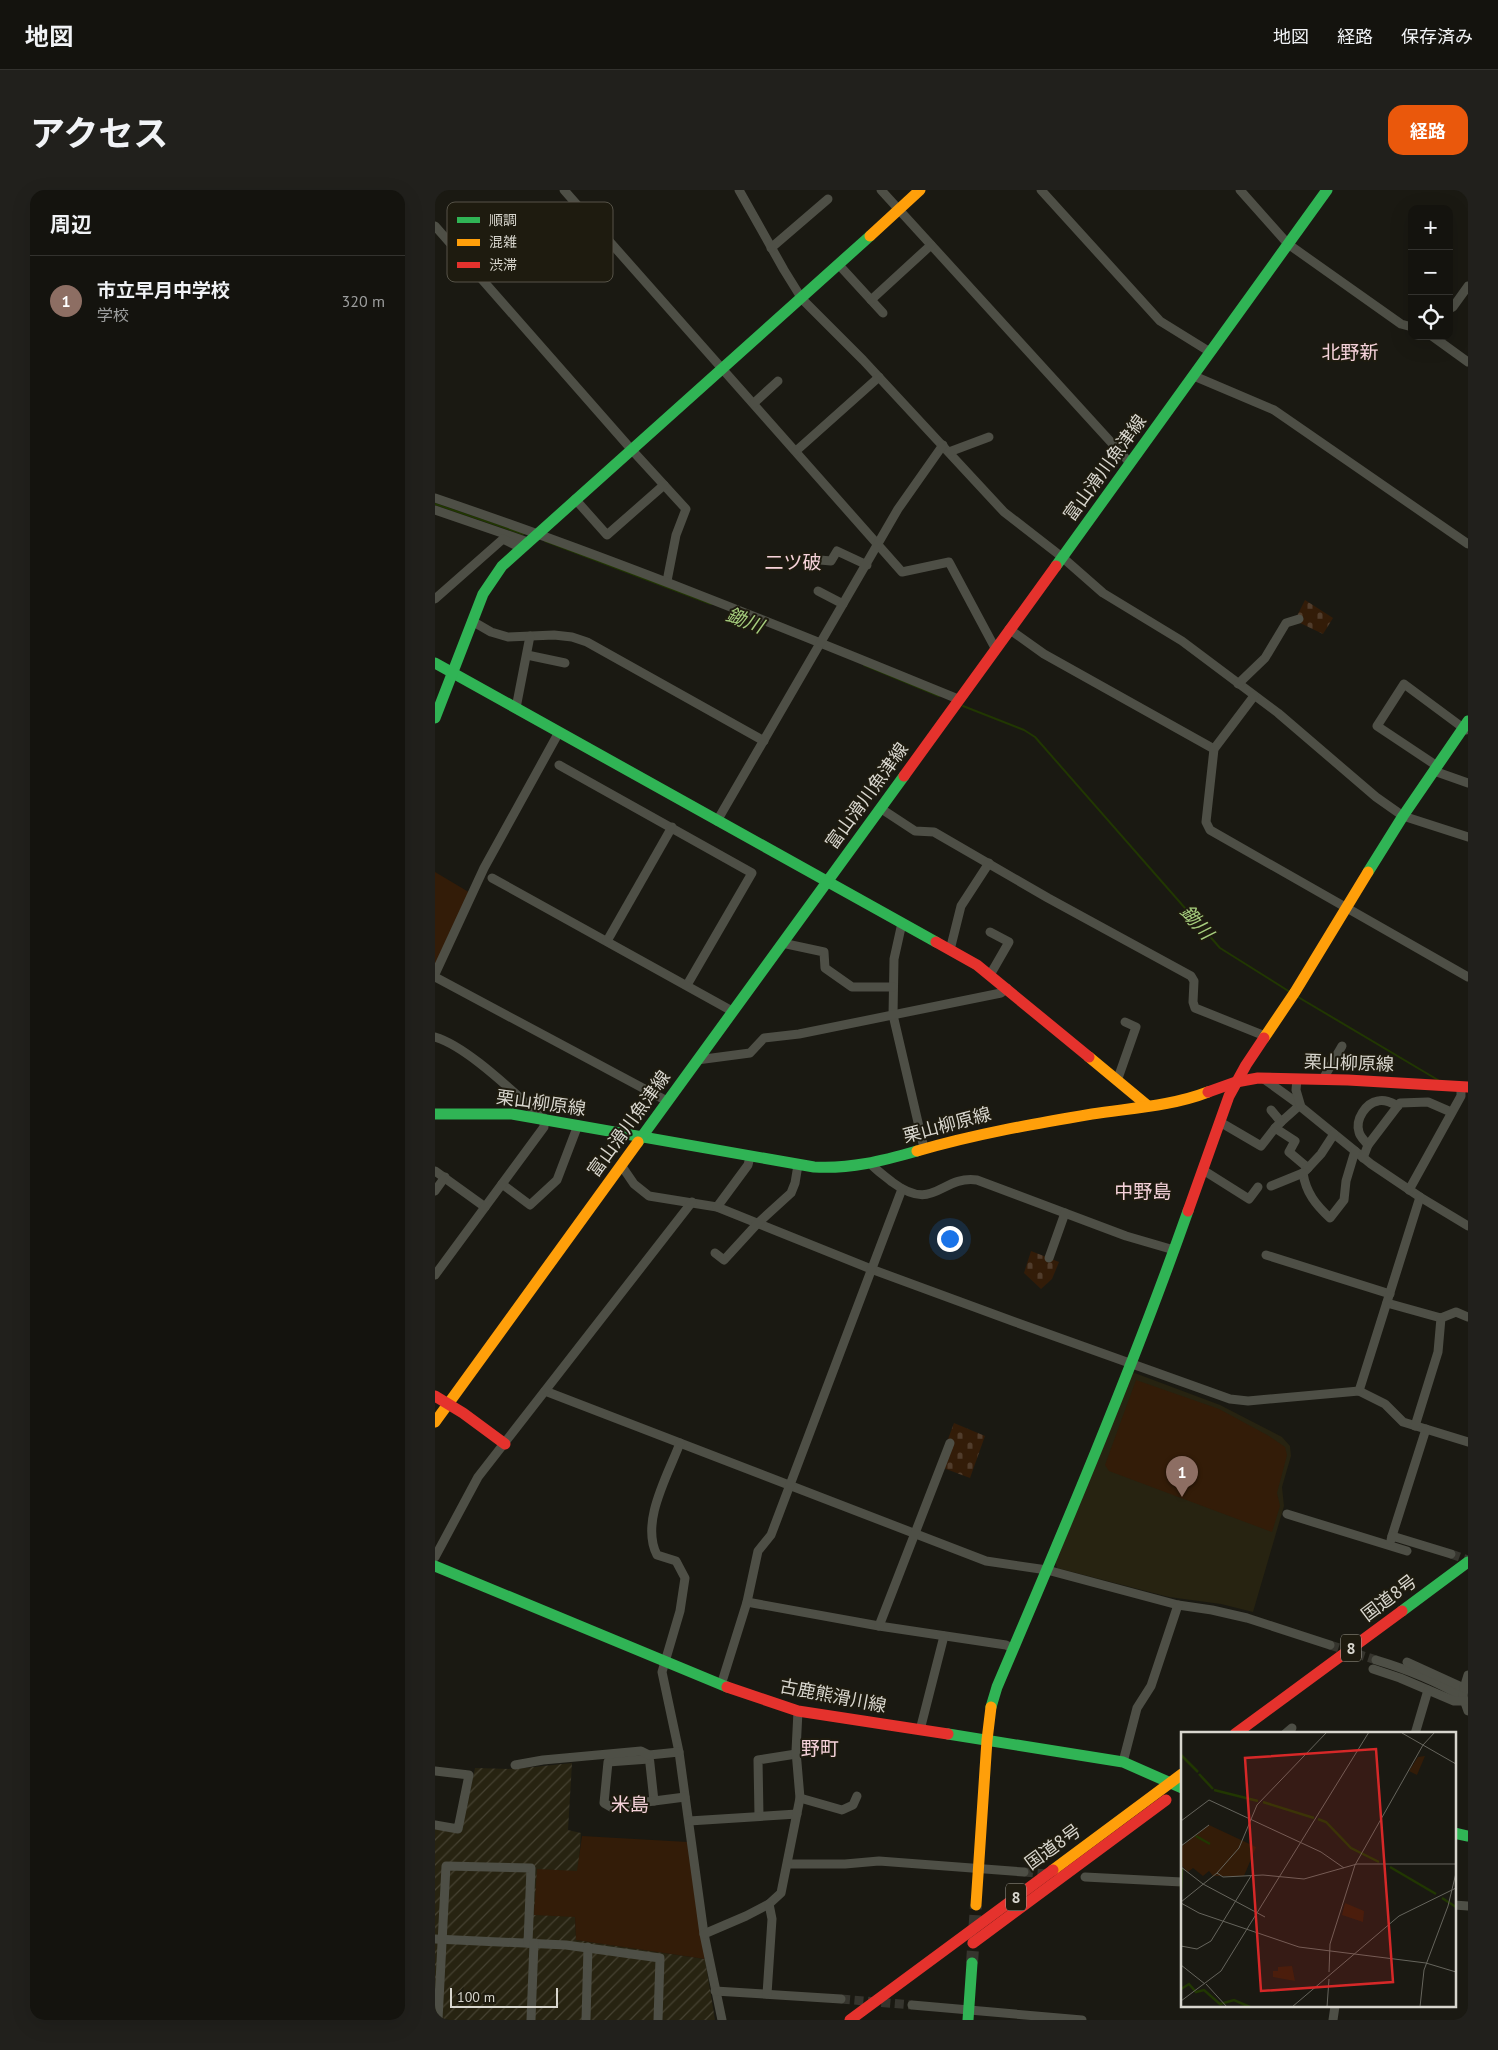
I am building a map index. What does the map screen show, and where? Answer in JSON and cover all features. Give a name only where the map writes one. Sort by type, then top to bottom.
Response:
[{"type":"main road","points":[[435,718],[483,594],[502,566],[631,449],[803,299],[920,190]]},
{"type":"main road","name":"富山滑川魚津線","points":[[435,1422],[1327,190]]},
{"type":"main road","points":[[435,663],[717,821],[828,880],[990,975],[1148,1106]]},
{"type":"main road","points":[[976,1905],[977,1869],[991,1707],[1012,1648],[1047,1570],[1130,1364],[1236,1082],[1295,992],[1403,816],[1466,727]]},
{"type":"main road","name":"栗山柳原線","points":[[435,1114],[512,1114],[542,1118],[750,1157],[797,1165],[833,1168],[871,1164],[924,1148],[1011,1127],[1201,1096],[1236,1082],[1262,1078],[1323,1079],[1465,1093]]},
{"type":"main road","points":[[435,1396],[463,1413],[505,1444]]},
{"type":"main road","name":"国道8号","points":[[1238,1732],[1468,1562]]},
{"type":"main road","name":"古鹿熊滑川線","points":[[435,1566],[663,1662],[721,1685],[798,1711],[1123,1762],[1181,1788]]},
{"type":"main road","name":"国道8号","points":[[1256,1732],[1468,1576]]},
{"type":"main road","name":"国道8号","points":[[850,2020],[1181,1775]]},
{"type":"main road","name":"国道8号","points":[[869,2020],[1181,1789]]},
{"type":"main road","points":[[969,2015],[972,1962]]},
{"type":"street","points":[[564,190],[575,202]]},
{"type":"street","points":[[739,190],[771,248],[803,299],[879,377],[1004,512],[1062,557],[1103,593],[1182,641],[1278,713],[1376,796],[1403,816],[1468,838]]},
{"type":"street","points":[[881,190],[1130,464]]},
{"type":"street","points":[[1041,190],[1160,321],[1210,352]]},
{"type":"street","points":[[1239,190],[1288,244],[1401,324],[1408,326]]},
{"type":"street","points":[[771,248],[828,199]]},
{"type":"street","points":[[435,226],[447,240]]},
{"type":"street","points":[[613,245],[902,572],[949,562],[995,648]]},
{"type":"street","points":[[871,300],[931,245]]},
{"type":"street","points":[[839,265],[883,312]]},
{"type":"street","points":[[484,282],[631,449],[687,509],[676,535],[667,581]]},
{"type":"street","points":[[1453,307],[1468,286]]},
{"type":"street","points":[[1438,340],[1468,362]]},
{"type":"street","points":[[1194,376],[1274,410],[1468,544]]},
{"type":"street","points":[[796,451],[879,377]]},
{"type":"street","points":[[754,403],[778,381]]},
{"type":"street","points":[[717,821],[898,509],[946,449],[989,437]]},
{"type":"street","points":[[575,499],[607,535],[664,485]]},
{"type":"street","points":[[436,504],[528,541],[667,581],[820,645],[958,699]]},
{"type":"street","points":[[435,599],[503,538],[528,541]]},
{"type":"street","points":[[820,560],[831,561],[837,551],[867,565]]},
{"type":"street","points":[[818,591],[843,604]]},
{"type":"street","points":[[1238,684],[1265,658],[1285,623],[1299,619]]},
{"type":"street","points":[[472,620],[491,632],[508,637],[572,637],[587,642],[763,741]]},
{"type":"street","points":[[1009,630],[1044,654],[1214,749]]},
{"type":"street","points":[[517,708],[530,636]]},
{"type":"street","points":[[527,655],[565,663]]},
{"type":"street","points":[[1466,727],[1404,684],[1377,726],[1436,768],[1468,783]]},
{"type":"street","points":[[1254,696],[1214,749],[1206,822],[1210,830],[1467,975]]},
{"type":"street","points":[[559,732],[484,868],[435,976],[667,1101]]},
{"type":"street","points":[[559,765],[752,873],[687,985]]},
{"type":"street","points":[[880,808],[915,831],[934,832],[1048,898],[1191,976],[1194,981],[1193,1002],[1195,1008],[1265,1036]]},
{"type":"street","points":[[607,941],[671,827]]},
{"type":"street","points":[[949,950],[961,906],[989,863]]},
{"type":"street","points":[[492,878],[732,1011]]},
{"type":"street","points":[[902,923],[894,959],[893,1015],[924,1148]]},
{"type":"street","points":[[990,932],[1009,942],[990,975]]},
{"type":"street","points":[[782,943],[824,952],[825,968],[852,987],[893,987]]},
{"type":"street","points":[[697,1060],[739,1056],[750,1053],[764,1038],[799,1034],[893,1015],[1001,992],[1007,988]]},
{"type":"street","points":[[1117,1081],[1136,1027],[1125,1022]]},
{"type":"street","points":[[435,1037],[448,1041],[463,1051],[536,1112],[542,1118],[544,1127],[435,1275]]},
{"type":"street","points":[[1323,1079],[1342,1046]]},
{"type":"street","points":[[1262,1078],[1300,1105],[1363,1158],[1419,1198],[1468,1226]]},
{"type":"street","points":[[1297,1079],[1296,1090],[1300,1105]]},
{"type":"street","points":[[1409,1190],[1451,1112],[1465,1093]]},
{"type":"street","points":[[1368,1145],[1359,1131],[1358,1123],[1366,1107],[1379,1101],[1390,1102],[1397,1106]]},
{"type":"street","points":[[1363,1158],[1368,1145],[1400,1103],[1428,1102],[1451,1112]]},
{"type":"street","points":[[1220,1122],[1261,1146],[1278,1125],[1300,1105]]},
{"type":"street","points":[[1271,1110],[1278,1125],[1295,1142],[1289,1152],[1305,1171],[1308,1194],[1330,1218],[1344,1200],[1346,1181],[1355,1151]]},
{"type":"street","points":[[502,1184],[530,1205],[557,1180],[579,1125]]},
{"type":"street","points":[[1271,1186],[1305,1171],[1321,1154],[1334,1134]]},
{"type":"street","points":[[717,1207],[748,1165],[750,1157]]},
{"type":"street","points":[[871,1164],[902,1189],[913,1195],[923,1196],[968,1178],[1126,1236],[1174,1250]]},
{"type":"street","points":[[621,1165],[634,1184],[649,1196],[717,1207],[871,1269],[1130,1364],[1230,1398],[1247,1401],[1359,1391],[1385,1404],[1403,1422],[1468,1442]]},
{"type":"street","points":[[715,1254],[724,1260],[757,1224],[791,1193],[795,1183],[797,1165]]},
{"type":"street","points":[[1203,1170],[1249,1198],[1258,1186]]},
{"type":"street","points":[[435,1171],[485,1207]]},
{"type":"street","points":[[435,1190],[445,1177]]},
{"type":"street","points":[[721,1685],[747,1602],[758,1551],[771,1535],[902,1189]]},
{"type":"street","points":[[1359,1391],[1419,1198]]},
{"type":"street","points":[[435,1557],[478,1477],[691,1202]]},
{"type":"street","points":[[1049,1258],[1065,1213]]},
{"type":"street","points":[[1266,1255],[1441,1318],[1456,1312],[1468,1317]]},
{"type":"street","points":[[1415,1426],[1438,1352],[1441,1318]]},
{"type":"street","points":[[545,1391],[986,1561],[1047,1570],[1178,1605],[1247,1618],[1330,1645]]},
{"type":"street","points":[[1391,1540],[1426,1429]]},
{"type":"street","points":[[680,1443],[650,1528],[657,1554],[665,1559],[676,1561],[685,1578],[680,1610],[663,1662],[662,1672],[679,1752],[704,1934],[722,2020]]},
{"type":"street","points":[[879,1626],[950,1443]]},
{"type":"street","points":[[1287,1514],[1451,1554]]},
{"type":"street","points":[[1391,1540],[1407,1551]]},
{"type":"street","points":[[747,1602],[879,1626],[1006,1645],[1012,1648]]},
{"type":"street","points":[[1123,1762],[1137,1708],[1151,1686],[1178,1605]]},
{"type":"street","points":[[920,1730],[944,1636]]},
{"type":"street","points":[[1407,1662],[1466,1701]]},
{"type":"street","points":[[1374,1665],[1399,1667],[1466,1701],[1454,1701],[1374,1665]]},
{"type":"street","points":[[1466,1701],[1468,1675]]},
{"type":"street","points":[[1416,1732],[1428,1690]]},
{"type":"street","points":[[704,1934],[747,1916],[769,1904],[781,1893],[800,1798],[796,1754],[798,1711]]},
{"type":"street","points":[[515,1766],[543,1760],[641,1751],[649,1757],[654,1800]]},
{"type":"street","points":[[679,1752],[608,1762],[604,1803],[611,1807],[685,1797]]},
{"type":"street","points":[[759,1816],[758,1760],[796,1754]]},
{"type":"street","points":[[435,1771],[469,1775],[458,1829],[435,1825]]},
{"type":"street","points":[[800,1798],[843,1810],[853,1805],[857,1796]]},
{"type":"street","points":[[689,1821],[797,1814]]},
{"type":"street","points":[[788,1864],[845,1864],[879,1861],[1024,1872]]},
{"type":"street","points":[[438,2020],[439,1939],[446,1866],[531,1868],[531,2020]]},
{"type":"street","points":[[1085,1877],[1181,1882]]},
{"type":"street","points":[[767,1994],[772,1919],[769,1904]]},
{"type":"street","points":[[439,1939],[588,1947],[660,1958],[658,2020]]},
{"type":"street","points":[[586,2020],[588,1947]]},
{"type":"street","points":[[715,1991],[841,1999]]},
{"type":"street","points":[[912,2005],[969,2015],[1081,2020]]},
{"type":"shaded area","points":[[1132,1372],[1220,1405],[1282,1437],[1290,1446],[1291,1456],[1282,1487],[1284,1506],[1253,1612],[1221,1604],[1169,1597],[1057,1568],[1055,1561]]},
{"type":"shaded area","points":[[572,1763],[568,1830],[581,1833],[575,1917],[576,1940],[705,1959],[715,2020],[435,2020],[435,1829],[461,1832],[475,1768],[515,1769]]},
{"type":"green space","points":[[1305,600],[1333,618],[1323,634],[1300,623],[1297,616]]},
{"type":"green space","points":[[435,872],[472,894],[435,969]]},
{"type":"green space","points":[[1031,1251],[1059,1262],[1052,1279],[1041,1289],[1024,1273]]},
{"type":"green space","points":[[1136,1380],[1219,1409],[1269,1436],[1285,1447],[1287,1455],[1277,1493],[1280,1506],[1272,1532],[1109,1471],[1105,1465]]},
{"type":"green space","points":[[954,1423],[985,1436],[970,1478],[938,1466]]},
{"type":"green space","points":[[582,1836],[688,1842],[705,1959],[576,1940],[575,1917],[534,1915],[537,1869],[577,1871]]},
{"type":"waterway","name":"鋤川","points":[[435,504],[523,534]]},
{"type":"waterway","name":"鋤川","points":[[545,541],[711,604]]},
{"type":"waterway","name":"鋤川","points":[[864,665],[939,696]]},
{"type":"waterway","name":"鋤川","points":[[963,706],[1024,730],[1035,737],[1220,948],[1290,992]]},
{"type":"waterway","name":"鋤川","points":[[1298,997],[1438,1080]]},
{"type":"tunnel","points":[[1451,1554],[1468,1560]]},
{"type":"tunnel","points":[[1330,1645],[1376,1660]]},
{"type":"tunnel","points":[[1024,1872],[1047,1874]]},
{"type":"tunnel","points":[[972,1963],[976,1905]]},
{"type":"tunnel","points":[[841,1999],[912,2005]]},
{"type":"traffic: fast","points":[[1056,566],[1327,190]]},
{"type":"traffic: fast","points":[[435,718],[483,594],[502,566],[870,236]]},
{"type":"traffic: fast","points":[[435,663],[936,942]]},
{"type":"traffic: fast","points":[[1368,872],[1403,816],[1468,721]]},
{"type":"traffic: fast","points":[[638,1142],[904,776]]},
{"type":"traffic: fast","points":[[435,1114],[512,1114],[814,1167],[841,1167],[866,1164],[917,1151]]},
{"type":"traffic: fast","points":[[991,1707],[997,1687],[1120,1391],[1188,1211]]},
{"type":"traffic: fast","points":[[1402,1611],[1468,1562]]},
{"type":"traffic: fast","points":[[435,1566],[727,1687]]},
{"type":"traffic: fast","points":[[948,1734],[1123,1762],[1181,1788]]},
{"type":"traffic: fast","points":[[1456,1833],[1468,1836]]},
{"type":"traffic: fast","points":[[968,2020],[972,1963]]},
{"type":"traffic: slow","points":[[870,236],[920,190]]},
{"type":"traffic: slow","points":[[1264,1038],[1295,992],[1368,872]]},
{"type":"traffic: slow","points":[[1089,1057],[1148,1106]]},
{"type":"traffic: slow","points":[[917,1151],[1004,1130],[1092,1114],[1166,1104],[1208,1092]]},
{"type":"traffic: slow","points":[[435,1422],[638,1142]]},
{"type":"traffic: slow","points":[[976,1905],[991,1707]]},
{"type":"traffic: slow","points":[[1053,1870],[1181,1775]]},
{"type":"traffic: jam","points":[[904,776],[1056,566]]},
{"type":"traffic: jam","points":[[936,942],[977,965],[1089,1057]]},
{"type":"traffic: jam","points":[[1188,1211],[1229,1096],[1264,1038]]},
{"type":"traffic: jam","points":[[1208,1092],[1236,1082],[1258,1078],[1348,1080],[1468,1087]]},
{"type":"traffic: jam","points":[[435,1396],[463,1413],[505,1444]]},
{"type":"traffic: jam","points":[[1238,1732],[1402,1611]]},
{"type":"traffic: jam","points":[[727,1687],[798,1711],[948,1734]]},
{"type":"traffic: jam","points":[[973,1943],[1166,1800]]},
{"type":"traffic: jam","points":[[850,2020],[1053,1870]]},
{"type":"place","name":"市立早月中学校","points":[[1182,1497]]},
{"type":"district","name":"北野新","points":[[1350,352]]},
{"type":"district","name":"二ツ破","points":[[793,562]]},
{"type":"district","name":"中野島","points":[[1143,1191]]},
{"type":"district","name":"野町","points":[[820,1748]]},
{"type":"district","name":"米島","points":[[630,1804]]}]
